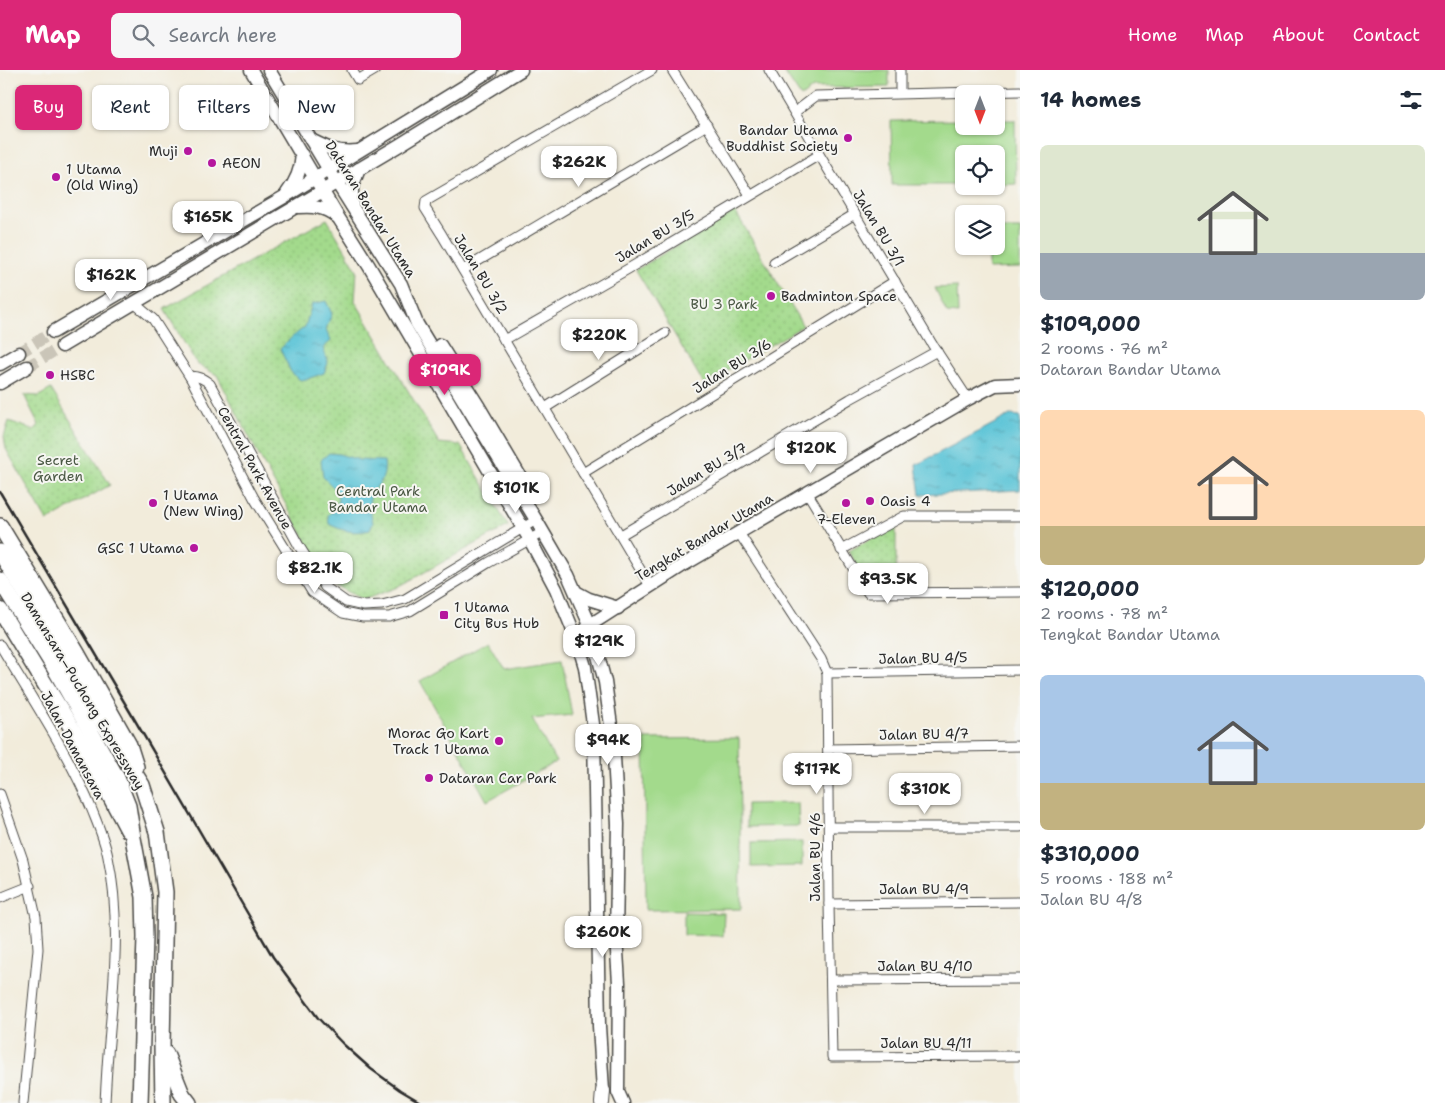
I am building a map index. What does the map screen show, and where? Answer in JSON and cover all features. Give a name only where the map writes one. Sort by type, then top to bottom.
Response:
[{"type":"highway","points":[[0,526],[130,745],[142,785]]},
{"type":"highway","name":"Damansara–Puchong Expressway","points":[[0,552],[61,664],[117,778],[128,806],[144,897],[145,937],[140,1103]]},
{"type":"highway","name":"Damansara–Puchong Expressway","points":[[0,580],[90,703],[142,785],[157,832],[165,892],[162,1046],[163,1103]]},
{"type":"highway","points":[[0,610],[90,758],[133,838]]},
{"type":"highway","points":[[162,1046],[182,1094],[189,1103]]},
{"type":"main road","points":[[251,70],[322,191],[370,266],[530,540],[556,589],[574,631],[586,667],[594,731],[602,1097]]},
{"type":"main road","name":"Dataran Bandar Utama","points":[[269,70],[336,182],[401,284],[417,324],[544,532],[568,575],[590,626],[605,682],[613,740],[618,824],[616,928],[619,982],[618,1092],[623,1103]]},
{"type":"main road","points":[[53,332],[316,179],[491,70]]},
{"type":"main road","points":[[62,346],[521,70]]},
{"type":"main road","points":[[311,140],[334,151],[360,151]]},
{"type":"main road","points":[[284,197],[292,188],[301,164],[302,155]]},
{"type":"main road","points":[[352,206],[352,187],[359,169]]},
{"type":"main road","points":[[296,207],[313,206],[324,208],[338,217]]},
{"type":"main road","points":[[401,284],[479,406],[549,524],[566,557],[568,575]]},
{"type":"main road","points":[[0,364],[19,352]]},
{"type":"main road","points":[[0,383],[27,367]]},
{"type":"main road","name":"Tengkat Bandar Utama","points":[[574,631],[582,632],[650,586],[968,398],[995,385],[1020,384]]},
{"type":"main road","points":[[576,592],[589,600],[618,608],[606,620],[599,631],[596,644]]},
{"type":"street","points":[[352,70],[358,80],[375,70]]},
{"type":"street","name":"Jalan BU 3/2","points":[[650,586],[424,204],[426,201],[652,70]]},
{"type":"street","points":[[672,70],[750,196]]},
{"type":"street","name":"Jalan BU 3/1","points":[[769,70],[937,351],[968,398]]},
{"type":"street","points":[[900,70],[900,93]]},
{"type":"street","points":[[795,112],[816,96],[1020,91]]},
{"type":"street","points":[[463,270],[707,126]]},
{"type":"street","name":"Jalan BU 3/5","points":[[504,340],[628,269],[819,154]]},
{"type":"street","points":[[774,262],[855,214]]},
{"type":"street","name":"Jalan BU 3/6","points":[[583,473],[895,281]]},
{"type":"street","name":"Central Park Avenue","points":[[134,303],[153,319],[190,377],[254,498],[312,592],[343,613],[363,617],[389,617],[410,610],[544,532]]},
{"type":"street","points":[[545,408],[665,333]]},
{"type":"street","name":"Jalan BU 3/7","points":[[621,535],[850,399],[937,351]]},
{"type":"street","name":"Central Park Avenue","points":[[190,377],[203,378],[210,384],[314,571],[325,587],[346,602],[364,606],[382,606],[405,599],[536,520]]},
{"type":"street","points":[[807,492],[868,593],[1020,592]]},
{"type":"street","points":[[841,550],[904,516],[1020,516]]},
{"type":"street","name":"Jalan BU 4/6","points":[[739,533],[821,659],[827,673],[832,1057]]},
{"type":"street","name":"Jalan Damansara","points":[[0,645],[82,784],[108,857],[113,896],[115,964],[105,1103]]},
{"type":"street","name":"Jalan BU 4/5","points":[[827,673],[1020,670]]},
{"type":"street","name":"Jalan BU 4/7","points":[[828,748],[1020,746]]},
{"type":"street","points":[[0,796],[23,860],[36,917],[38,949],[23,1103]]},
{"type":"street","points":[[829,827],[1020,827]]},
{"type":"street","points":[[0,898],[30,886]]},
{"type":"street","name":"Jalan BU 4/9","points":[[829,904],[1020,902]]},
{"type":"street","name":"Jalan BU 4/10","points":[[831,980],[1020,980]]},
{"type":"street","name":"Jalan BU 4/11","points":[[832,1057],[1020,1056]]},
{"type":"green space","points":[[783,70],[889,70],[889,87],[813,88],[801,97]]},
{"type":"green space","points":[[955,120],[955,135],[1005,135],[1005,120],[1015,120],[1016,184],[1005,185],[1005,145],[955,145],[955,185],[892,185],[891,121]]},
{"type":"green space","name":"BU 3 Park","points":[[735,211],[803,326],[704,384],[636,270]]},
{"type":"green space","name":"Central Park Bandar Utama","points":[[327,219],[357,270],[355,301],[439,443],[460,445],[508,526],[396,588],[363,600],[328,581],[217,375],[197,364],[164,309]]},
{"type":"green space","points":[[1005,229],[1020,229],[1020,268],[988,269],[988,255],[1005,255]]},
{"type":"green space","points":[[957,287],[958,314],[947,313],[935,288]]},
{"type":"green space","name":"Secret Garden","points":[[51,389],[110,485],[47,521],[6,449],[4,436],[9,421],[34,430],[39,425],[24,395],[39,396]]},
{"type":"green space","points":[[896,525],[896,590],[871,591],[849,551]]},
{"type":"green space","name":"Morac Go Kart Track 1 Utama","points":[[488,642],[504,669],[562,660],[572,715],[532,719],[556,762],[487,801],[420,681]]},
{"type":"green space","points":[[739,738],[741,909],[646,910],[644,739]]},
{"type":"green space","points":[[798,803],[799,826],[747,827],[747,804]]},
{"type":"green space","points":[[802,842],[802,866],[751,867],[751,843]]},
{"type":"green space","points":[[684,912],[724,913],[723,936],[684,935]]},
{"type":"water","points":[[326,301],[332,314],[326,329],[331,341],[323,348],[328,363],[324,373],[300,380],[291,372],[280,349],[305,327],[312,304]]},
{"type":"water","points":[[1010,415],[1020,416],[1020,490],[920,495],[916,465]]},
{"type":"water","points":[[329,453],[359,460],[384,461],[382,478],[371,492],[369,505],[373,523],[370,530],[349,531],[329,524],[328,515],[336,509],[338,502],[337,491],[323,477],[321,460]]},
{"type":"tunnel","points":[[19,353],[53,332]]},
{"type":"tunnel","points":[[27,367],[62,346]]},
{"type":"railway","points":[[0,492],[273,957],[318,1018],[343,1044],[371,1069],[422,1103]]},
{"type":"place","name":"Bandar Utama Buddhist Society","points":[[848,138]]},
{"type":"place","name":"Muji","points":[[188,151]]},
{"type":"place","name":"AEON","points":[[212,163]]},
{"type":"place","name":"1 Utama (Old Wing)","points":[[56,177]]},
{"type":"place","name":"Badminton Space","points":[[771,296]]},
{"type":"place","name":"HSBC","points":[[50,375]]},
{"type":"place","name":"Oasis 4","points":[[870,501]]},
{"type":"place","name":"1 Utama (New Wing)","points":[[153,503]]},
{"type":"place","name":"7-Eleven","points":[[846,503]]},
{"type":"place","name":"GSC 1 Utama","points":[[194,548]]},
{"type":"place","name":"1 Utama City Bus Hub","points":[[444,615]]},
{"type":"place","name":"Morac Go Kart Track 1 Utama","points":[[499,741]]},
{"type":"place","name":"Dataran Car Park","points":[[429,778]]}]
